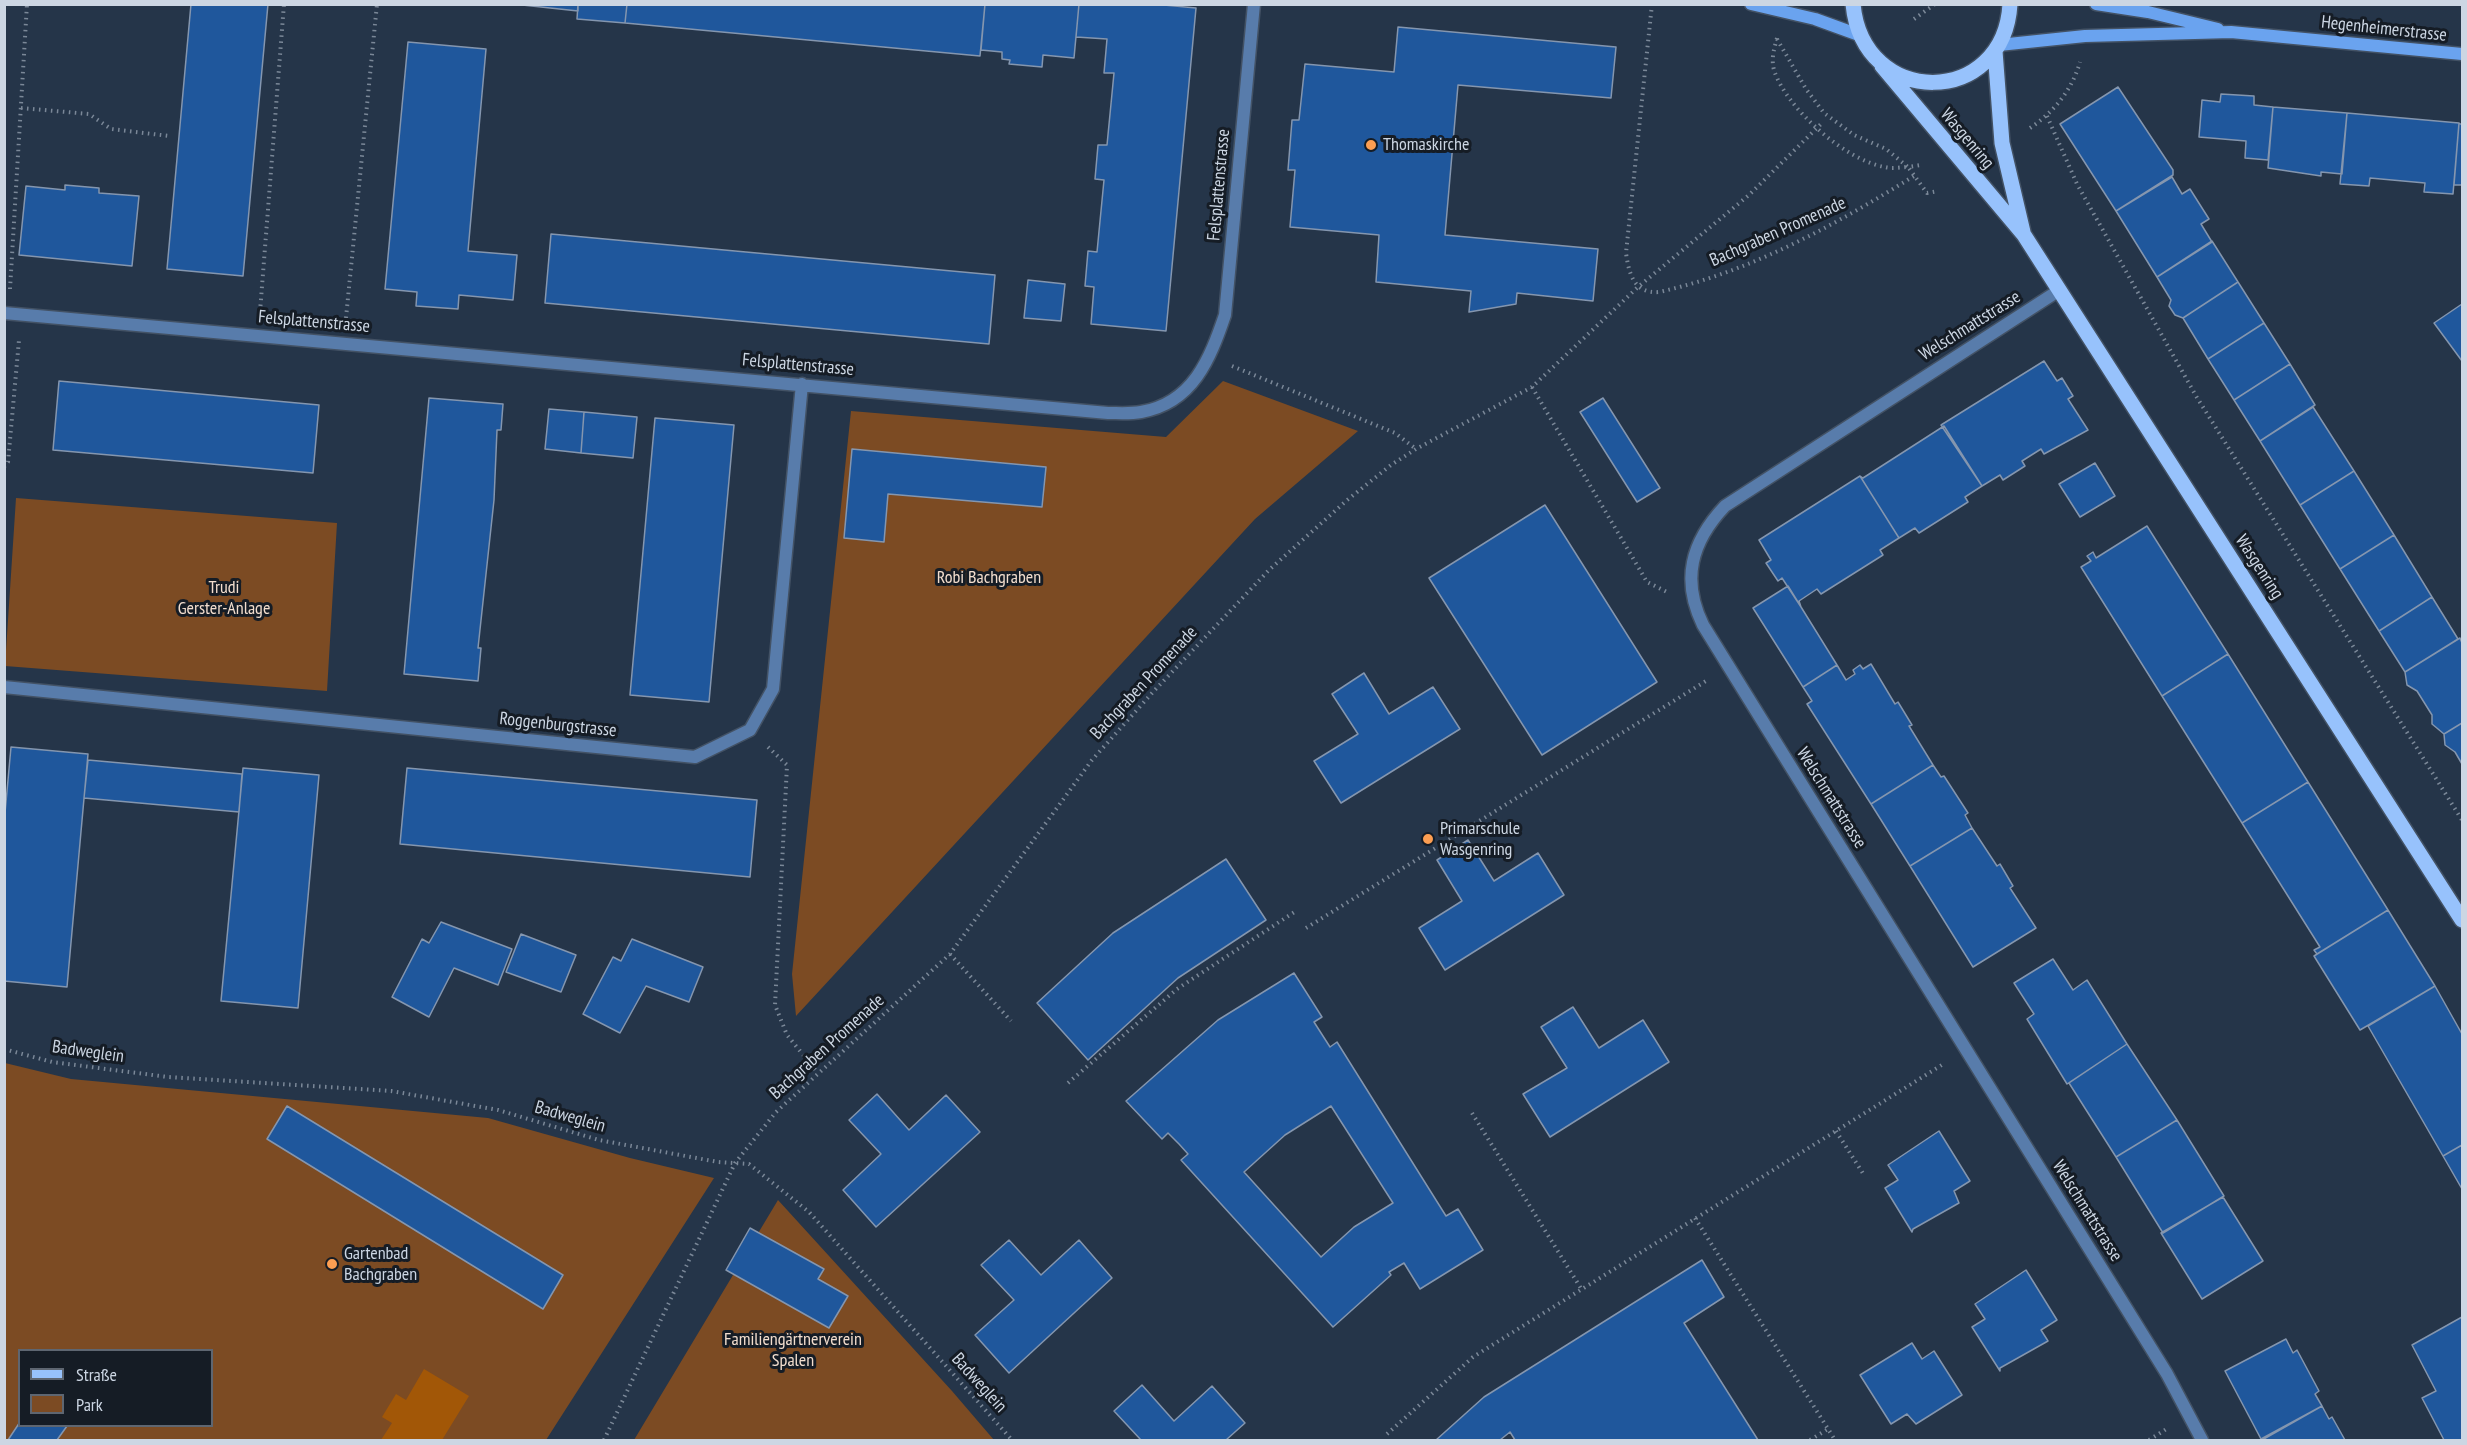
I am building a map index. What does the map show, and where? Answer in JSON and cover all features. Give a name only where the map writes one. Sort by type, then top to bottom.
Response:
[{"type":"main road","points":[[1853,4],[1859,35]]},
{"type":"main road","points":[[1882,66],[1914,81],[1950,81],[1983,65],[1997,48],[2008,27],[2010,4]]},
{"type":"main road","name":"Wasgenring","points":[[1859,35],[1868,51],[2024,235],[2463,920]]},
{"type":"main road","name":"Wasgenring","points":[[1997,48],[2002,143],[2024,235]]},
{"type":"street","name":"Felsplattenstrasse","points":[[11,314],[1108,413],[1140,412],[1166,405],[1194,382],[1211,358],[1225,315],[1254,4]]},
{"type":"street","points":[[1751,4],[1815,19],[1859,35]]},
{"type":"street","name":"Hegenheimerstrasse","points":[[2096,4],[2148,12],[2231,32]]},
{"type":"street","name":"Hegenheimerstrasse","points":[[1997,48],[2085,36],[2231,32],[2463,54]]},
{"type":"street","name":"Welschmattstrasse","points":[[2058,291],[1725,506],[1710,523],[1693,562],[1690,582],[1694,605],[1729,667],[2167,1374],[2202,1440]]},
{"type":"street","points":[[750,730],[773,689],[802,384]]},
{"type":"street","name":"Roggenburgstrasse","points":[[4,687],[695,757],[750,730]]},
{"type":"path","points":[[4,467],[8,462],[11,314],[27,4]]},
{"type":"path","points":[[259,335],[284,4]]},
{"type":"path","points":[[344,343],[377,4]]},
{"type":"path","points":[[1652,4],[1626,253],[1629,271],[1638,287],[1749,195],[1823,122]]},
{"type":"path","points":[[1914,19],[1935,4]]},
{"type":"path","points":[[1777,29],[1773,55],[1774,69],[1795,105],[1817,129],[1842,148],[1884,167],[1921,165]]},
{"type":"path","points":[[1777,38],[1806,89],[1824,113],[1854,135],[1886,149],[1908,167],[1927,193],[1938,191]]},
{"type":"path","points":[[2027,131],[2048,116],[2074,81],[2082,56]]},
{"type":"path","points":[[21,108],[88,114],[111,129],[169,136]]},
{"type":"path","points":[[2048,116],[2077,184],[2196,396],[2463,820]]},
{"type":"path","name":"Bachgraben Promenade","points":[[604,1440],[735,1163],[776,1112],[950,954],[1092,760],[1269,570],[1390,465],[1532,387],[1638,287],[1647,293],[1659,292],[1737,269],[1853,213],[1914,176]]},
{"type":"path","points":[[1211,358],[1395,433],[1416,449]]},
{"type":"path","points":[[1532,387],[1647,582],[1694,605]]},
{"type":"path","points":[[1306,928],[1729,667]]},
{"type":"path","points":[[750,730],[787,765],[774,1005],[787,1035],[818,1073]]},
{"type":"path","points":[[1068,1083],[1177,989],[1296,911]]},
{"type":"path","points":[[950,954],[1011,1020]]},
{"type":"path","name":"Badweglein","points":[[4,1049],[52,1062],[168,1077],[391,1090],[498,1110],[599,1140],[749,1164],[808,1212],[1012,1440]]},
{"type":"path","points":[[1387,1434],[1473,1357],[1965,1050]]},
{"type":"path","points":[[1472,1113],[1582,1290]]},
{"type":"path","points":[[1836,1131],[1864,1176]]},
{"type":"path","points":[[1695,1218],[1835,1440]]},
{"type":"path","points":[[1810,1440],[1828,1430]]},
{"type":"green space","name":"Robi Bachgraben","points":[[1223,381],[1358,431],[1255,519],[796,1016],[792,974],[851,411],[1166,437]]},
{"type":"green space","name":"Trudi Gerster-Anlage","points":[[16,498],[337,523],[327,691],[5,666]]},
{"type":"green space","name":"Gartenbad Bachgraben","points":[[5,1063],[71,1079],[488,1118],[630,1158],[714,1178],[546,1440],[5,1440]]},
{"type":"green space","name":"Familiengärtnerverein Spalen","points":[[778,1200],[952,1391],[994,1440],[634,1440]]},
{"type":"shaded area","points":[[424,1369],[469,1396],[442,1440],[381,1440],[392,1423],[382,1417],[396,1394],[406,1400]]},
{"type":"building","points":[[191,4],[268,4],[243,276],[167,269]]},
{"type":"building","points":[[513,4],[578,4],[578,11]]},
{"type":"building","points":[[578,4],[627,4],[625,23],[577,19]]},
{"type":"building","points":[[627,4],[985,4],[980,56],[625,23]]},
{"type":"building","points":[[985,4],[1079,4],[1074,58],[1043,55],[1042,67],[1009,64],[1010,60],[1002,59],[1002,52],[981,50]]},
{"type":"building","points":[[1079,4],[1153,4],[1196,8],[1166,331],[1091,324],[1094,287],[1085,286],[1088,251],[1097,252],[1104,180],[1095,179],[1098,145],[1107,145],[1114,73],[1104,73],[1107,39],[1076,37]]},
{"type":"building","name":"Thomaskirche","points":[[1398,27],[1616,47],[1611,98],[1458,85],[1445,235],[1598,249],[1593,301],[1517,293],[1516,304],[1469,312],[1471,291],[1376,282],[1379,235],[1290,227],[1295,170],[1288,170],[1292,120],[1299,120],[1305,64],[1394,72]]},
{"type":"building","points":[[408,42],[486,49],[468,251],[517,255],[513,300],[459,295],[458,309],[416,306],[417,292],[385,289]]},
{"type":"building","points":[[2118,87],[2173,170],[2173,175],[2116,211],[2060,124]]},
{"type":"building","points":[[2221,94],[2254,96],[2254,105],[2273,107],[2268,160],[2245,158],[2246,141],[2199,137],[2202,100],[2220,102]]},
{"type":"building","points":[[2273,107],[2347,113],[2342,174],[2321,172],[2321,176],[2268,168]]},
{"type":"building","points":[[2347,113],[2459,123],[2453,194],[2424,192],[2425,183],[2370,178],[2369,186],[2340,184]]},
{"type":"building","points":[[2459,123],[2462,125],[2462,185],[2454,185]]},
{"type":"building","points":[[2172,177],[2182,194],[2190,189],[2209,219],[2201,224],[2212,242],[2157,277],[2116,211]]},
{"type":"building","points":[[65,185],[99,188],[99,193],[139,196],[132,266],[19,255],[26,186],[65,190]]},
{"type":"building","points":[[551,234],[995,275],[989,344],[545,303]]},
{"type":"building","points":[[2212,241],[2238,282],[2183,318],[2175,315],[2169,306],[2171,300],[2157,277]]},
{"type":"building","points":[[1028,280],[1065,284],[1061,321],[1024,318]]},
{"type":"building","points":[[2238,282],[2264,323],[2208,359],[2183,318]]},
{"type":"building","points":[[2462,304],[2462,361],[2434,323]]},
{"type":"building","points":[[2264,323],[2290,364],[2234,400],[2208,359]]},
{"type":"building","points":[[2044,361],[2057,381],[2062,378],[2073,396],[2068,399],[2088,430],[2044,454],[2041,449],[2022,461],[2025,466],[2003,480],[2000,475],[1982,486],[1941,425]]},
{"type":"building","points":[[2290,364],[2315,405],[2260,441],[2234,400]]},
{"type":"building","points":[[59,381],[319,405],[313,473],[53,450]]},
{"type":"building","points":[[429,398],[503,404],[501,430],[497,430],[494,500],[478,648],[481,648],[478,681],[404,674]]},
{"type":"building","points":[[1603,398],[1660,488],[1637,502],[1580,412]]},
{"type":"building","points":[[2313,407],[2354,471],[2300,505],[2260,441]]},
{"type":"building","points":[[549,409],[584,412],[581,453],[545,449]]},
{"type":"building","points":[[584,412],[637,417],[633,458],[581,453]]},
{"type":"building","points":[[655,418],[734,425],[709,702],[630,695]]},
{"type":"building","points":[[1944,426],[1982,486],[1965,497],[1968,502],[1919,533],[1915,528],[1899,538],[1860,476],[1863,478]]},
{"type":"building","points":[[852,449],[1046,467],[1042,507],[888,494],[884,542],[844,538]]},
{"type":"building","points":[[2095,463],[2115,496],[2080,517],[2059,484]]},
{"type":"building","points":[[2354,471],[2394,535],[2340,569],[2300,505]]},
{"type":"building","points":[[1860,476],[1899,538],[1880,550],[1883,555],[1821,594],[1817,589],[1799,601],[1801,607],[1782,578],[1778,581],[1766,563],[1771,560],[1759,540]]},
{"type":"building","points":[[1545,505],[1657,682],[1542,755],[1429,578]]},
{"type":"building","points":[[2147,526],[2228,654],[2162,696],[2081,567],[2091,561],[2087,556],[2093,552],[2096,558]]},
{"type":"building","points":[[2394,535],[2432,597],[2379,631],[2340,569]]},
{"type":"building","points":[[1788,586],[1837,665],[1803,687],[1753,608]]},
{"type":"building","points":[[2432,597],[2458,639],[2405,672],[2379,631]]},
{"type":"building","points":[[2460,638],[2462,643],[2462,723],[2444,734],[2432,724],[2432,715],[2417,691],[2407,685],[2405,672]]},
{"type":"building","points":[[2228,654],[2308,782],[2242,823],[2162,696]]},
{"type":"building","points":[[1871,664],[1895,704],[1898,702],[1912,725],[1909,726],[1933,765],[1871,804],[1807,704],[1812,701],[1803,687],[1837,665],[1846,680],[1855,674],[1853,670],[1860,665],[1863,669]]},
{"type":"building","points":[[1364,673],[1389,714],[1433,687],[1460,729],[1341,803],[1314,761],[1358,734],[1332,694]]},
{"type":"building","points":[[2462,723],[2462,764],[2455,752],[2445,745],[2444,734]]},
{"type":"building","points":[[11,747],[88,754],[67,987],[4,981],[4,824]]},
{"type":"building","points":[[88,760],[242,774],[239,812],[84,798]]},
{"type":"building","points":[[1933,765],[1941,777],[1944,776],[1968,813],[1965,815],[1972,828],[1910,866],[1871,804]]},
{"type":"building","points":[[243,768],[319,775],[298,1008],[221,1001]]},
{"type":"building","points":[[407,768],[757,800],[750,877],[400,844]]},
{"type":"building","points":[[2308,782],[2388,910],[2317,954],[2314,950],[2320,947],[2242,823]]},
{"type":"building","points":[[1972,828],[1997,866],[2000,864],[2013,886],[2010,888],[2036,928],[1973,967],[1910,866]]},
{"type":"building","points":[[1468,840],[1494,881],[1538,853],[1564,895],[1445,970],[1419,928],[1462,901],[1437,860]]},
{"type":"building","points":[[1226,859],[1266,920],[1178,978],[1088,1060],[1037,1003],[1113,933]]},
{"type":"building","points":[[2388,910],[2435,986],[2360,1030],[2314,956]]},
{"type":"building","points":[[441,922],[512,949],[498,985],[454,968],[429,1017],[392,997],[422,939],[429,943]]},
{"type":"building","points":[[521,934],[576,955],[561,992],[506,972]]},
{"type":"building","points":[[632,939],[703,967],[689,1002],[646,986],[620,1033],[583,1014],[613,957],[621,961]]},
{"type":"building","points":[[2053,959],[2073,990],[2087,980],[2127,1044],[2067,1084],[2027,1019],[2034,1014],[2014,983]]},
{"type":"building","points":[[1294,973],[1322,1017],[1314,1022],[1330,1047],[1337,1042],[1446,1216],[1458,1209],[1483,1250],[1420,1289],[1404,1263],[1389,1272],[1391,1275],[1333,1327],[1181,1160],[1188,1154],[1179,1144],[1168,1133],[1162,1139],[1126,1101],[1218,1020]],"holes":[[[1331,1106],[1393,1203],[1354,1227],[1321,1257],[1244,1172],[1285,1135]]]},
{"type":"building","points":[[2435,986],[2462,1034],[2462,1145],[2443,1156],[2368,1026]]},
{"type":"building","points":[[1573,1007],[1599,1048],[1643,1020],[1669,1062],[1550,1137],[1523,1094],[1567,1068],[1541,1027]]},
{"type":"building","points":[[2127,1044],[2177,1120],[2116,1157],[2069,1083]]},
{"type":"building","points":[[877,1094],[909,1130],[946,1095],[980,1132],[876,1227],[843,1190],[881,1154],[849,1120]]},
{"type":"building","points":[[287,1106],[563,1275],[543,1309],[267,1139]]},
{"type":"building","points":[[2177,1120],[2224,1196],[2163,1233],[2116,1157]]},
{"type":"building","points":[[1939,1131],[1970,1181],[1954,1191],[1959,1203],[1913,1229],[1912,1232],[1885,1188],[1898,1180],[1888,1165]]},
{"type":"building","points":[[2462,1145],[2462,1189],[2443,1156]]},
{"type":"building","points":[[2223,1197],[2263,1261],[2202,1299],[2161,1233]]},
{"type":"building","points":[[750,1228],[824,1269],[818,1279],[848,1296],[829,1328],[726,1270]]},
{"type":"building","points":[[1009,1240],[1041,1275],[1079,1240],[1112,1278],[1009,1373],[975,1335],[1014,1300],[981,1265]]},
{"type":"building","points":[[1702,1260],[1724,1297],[1684,1323],[1758,1440],[1515,1440],[1510,1432],[1500,1440],[1436,1440],[1484,1397]]},
{"type":"building","points":[[2026,1270],[2057,1320],[2041,1330],[2048,1341],[2000,1368],[2000,1371],[1972,1327],[1985,1319],[1975,1304]]},
{"type":"building","points":[[2462,1317],[2462,1440],[2444,1440],[2422,1398],[2436,1391],[2412,1345]]},
{"type":"building","points":[[2286,1339],[2293,1353],[2297,1350],[2319,1391],[2315,1394],[2322,1406],[2261,1439],[2225,1371]]},
{"type":"building","points":[[1912,1343],[1922,1359],[1934,1351],[1962,1395],[1916,1424],[1907,1414],[1891,1424],[1860,1375]]},
{"type":"building","points":[[1142,1385],[1174,1421],[1212,1386],[1245,1423],[1226,1440],[1141,1440],[1114,1411]]},
{"type":"building","points":[[2322,1406],[2329,1419],[2332,1417],[2345,1440],[2262,1440]]},
{"type":"building","points":[[18,1425],[18,1427],[66,1427],[57,1440],[8,1440]]},
{"type":"place","name":"Thomaskirche","points":[[1371,145]]},
{"type":"place","name":"Primarschule Wasgenring","points":[[1428,839]]},
{"type":"place","name":"Gartenbad Bachgraben","points":[[332,1264]]}]
